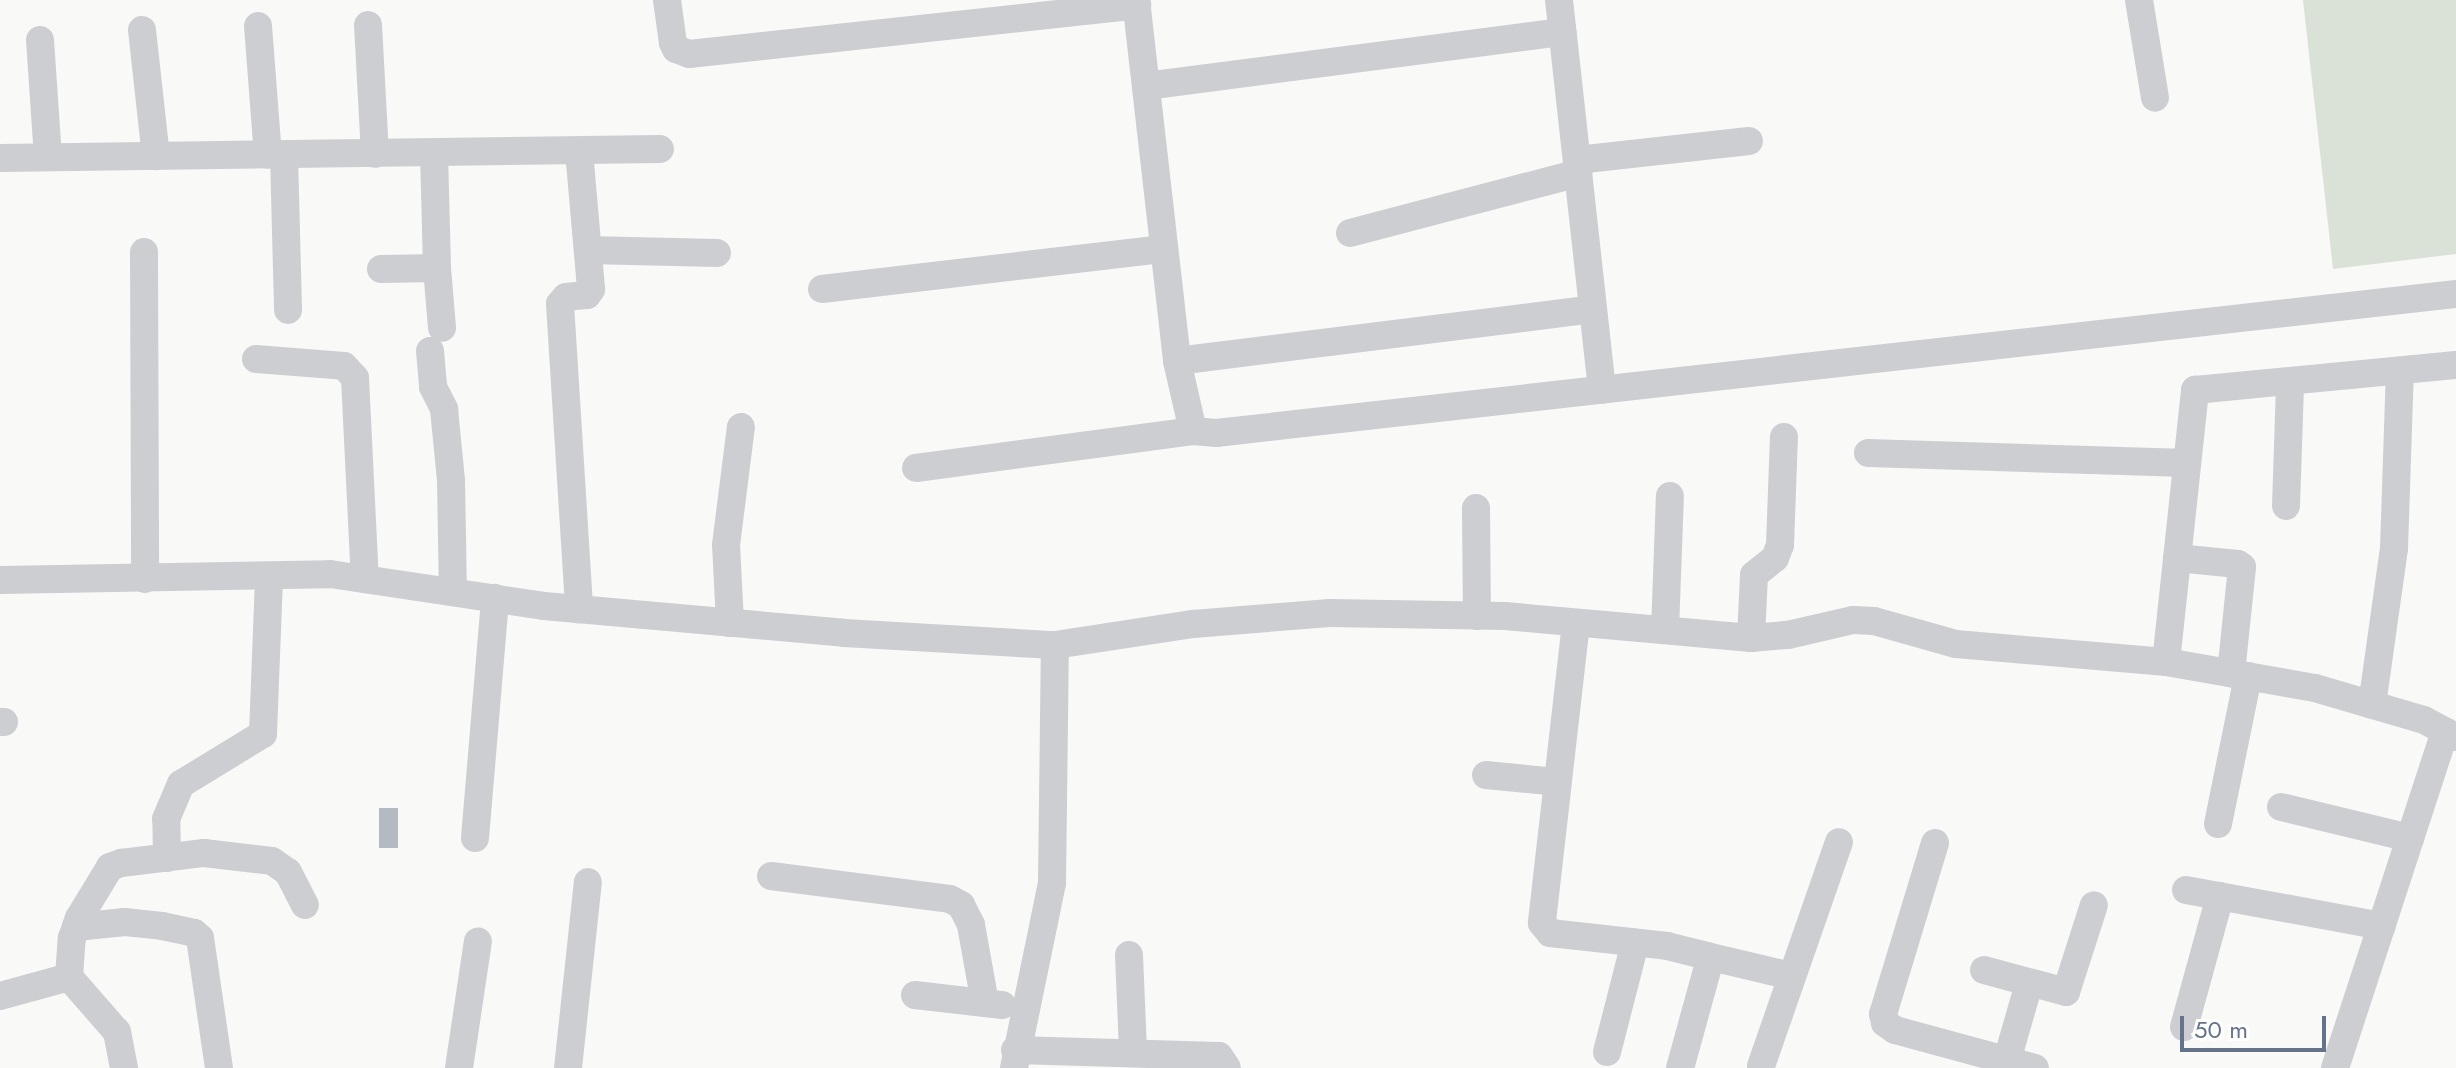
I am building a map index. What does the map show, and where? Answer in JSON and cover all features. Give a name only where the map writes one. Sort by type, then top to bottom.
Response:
[{"type":"street","points":[[667,0],[673,43],[676,49],[689,54],[1137,2],[1177,361],[1193,431]]},
{"type":"street","points":[[1559,0],[1602,390]]},
{"type":"street","points":[[2139,0],[2155,98]]},
{"type":"street","points":[[368,25],[375,154]]},
{"type":"street","points":[[258,26],[276,155],[288,310]]},
{"type":"street","points":[[142,30],[156,156]]},
{"type":"street","points":[[1146,86],[1563,32]]},
{"type":"street","points":[[40,40],[48,157]]},
{"type":"street","points":[[1350,233],[1577,167],[1749,141]]},
{"type":"street","points":[[0,158],[660,149]]},
{"type":"street","points":[[579,151],[590,293],[566,297],[560,304],[579,609]]},
{"type":"street","points":[[434,153],[437,268],[433,387],[444,409],[453,592]]},
{"type":"street","points":[[822,289],[1164,249]]},
{"type":"street","points":[[588,250],[717,253]]},
{"type":"street","points":[[144,252],[145,579]]},
{"type":"street","points":[[381,269],[437,268]]},
{"type":"street","points":[[916,468],[1193,431],[1216,433],[2456,294]]},
{"type":"street","points":[[1177,361],[1593,309]]},
{"type":"street","points":[[256,359],[344,366],[355,378],[365,579]]},
{"type":"street","points":[[2166,662],[2195,390],[2456,365]]},
{"type":"street","points":[[2372,705],[2394,549],[2400,371]]},
{"type":"street","points":[[2286,506],[2290,383]]},
{"type":"street","points":[[730,623],[726,545],[741,427]]},
{"type":"street","points":[[1751,638],[1754,575],[1775,558],[1780,545],[1784,437]]},
{"type":"street","points":[[1868,453],[2187,463]]},
{"type":"street","points":[[1665,630],[1670,496]]},
{"type":"street","points":[[1476,508],[1477,616]]},
{"type":"street","points":[[2177,558],[2238,564],[2242,567],[2240,674],[2218,824]]},
{"type":"street","points":[[0,580],[330,574],[579,609],[730,623],[1055,645],[1193,624],[1330,613],[1477,616],[1751,638],[1788,635],[1853,620],[1874,621],[1956,644],[2166,662],[2315,688],[2424,720],[2450,734],[2410,838],[2335,1068]]},
{"type":"street","points":[[167,858],[166,819],[181,784],[263,734],[269,576]]},
{"type":"street","points":[[475,838],[495,598]]},
{"type":"street","points":[[1576,623],[1544,929],[1550,933],[1635,943],[1707,956],[1791,976]]},
{"type":"street","points":[[1055,645],[1052,883],[1014,1059],[1133,1052],[1219,1056],[1227,1068]]},
{"type":"street","points":[[1486,775],[1557,782]]},
{"type":"street","points":[[2281,807],[2410,838]]},
{"type":"street","points":[[1761,1066],[1839,842]]},
{"type":"street","points":[[1935,843],[1883,1014],[1885,1023],[1895,1030],[2035,1068]]},
{"type":"street","points":[[124,1068],[117,1032],[69,977],[76,927],[110,867],[223,853],[272,861],[288,872],[305,905]]},
{"type":"street","points":[[771,876],[950,899],[961,905],[971,925],[985,1003]]},
{"type":"street","points":[[568,1068],[588,882]]},
{"type":"street","points":[[2186,890],[2382,926]]},
{"type":"street","points":[[2184,1027],[2220,896]]},
{"type":"street","points":[[1984,970],[2061,993],[2071,987],[2094,905]]},
{"type":"street","points":[[76,927],[125,922],[162,926],[194,933],[200,938],[219,1068]]},
{"type":"street","points":[[459,1068],[478,941]]},
{"type":"street","points":[[1607,1052],[1635,943]]},
{"type":"street","points":[[1129,955],[1133,1052]]},
{"type":"street","points":[[1680,1068],[1709,963],[1707,956]]},
{"type":"street","points":[[0,996],[69,977]]},
{"type":"street","points":[[2007,1060],[2029,984]]},
{"type":"street","points":[[915,995],[1025,1008]]},
{"type":"shaded area","points":[[2303,0],[2456,0],[2456,254],[2333,269]]},
{"type":"building","points":[[379,808],[398,808],[398,848],[379,848]]}]
